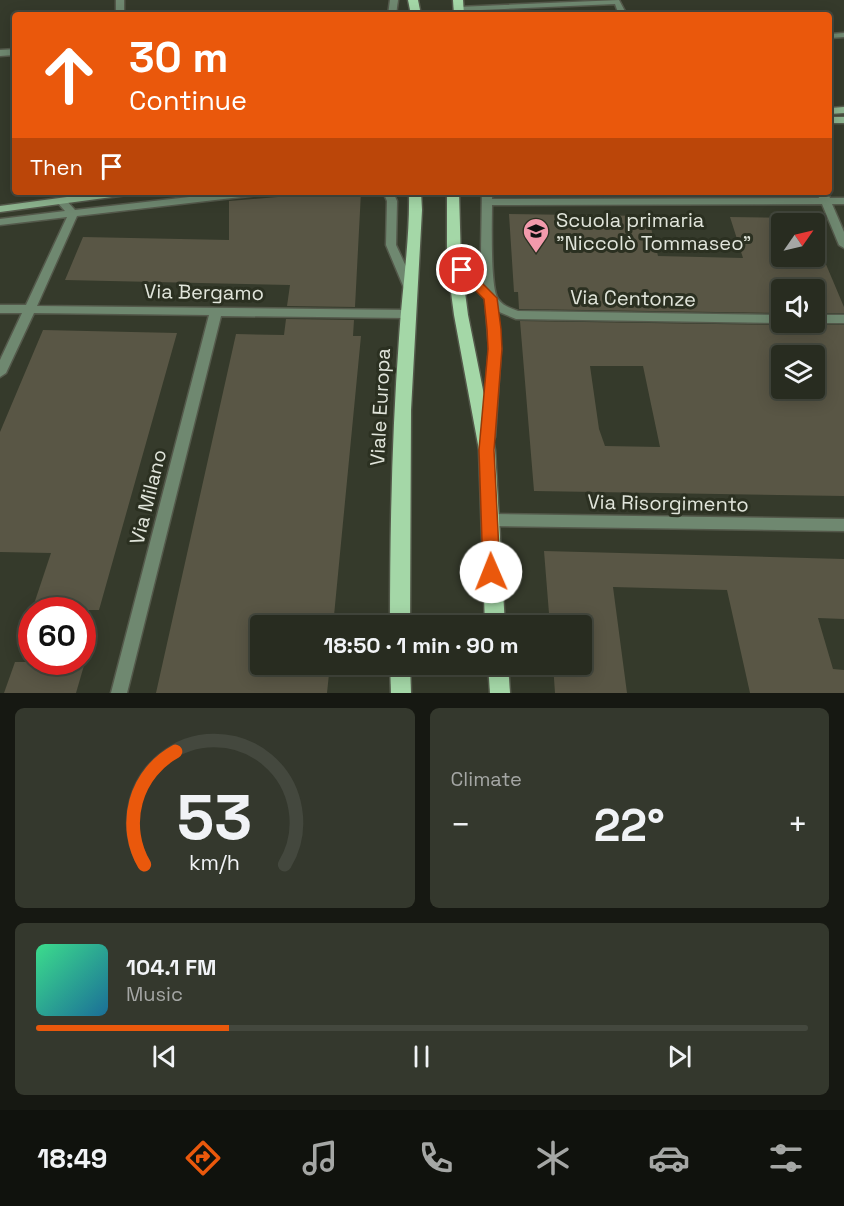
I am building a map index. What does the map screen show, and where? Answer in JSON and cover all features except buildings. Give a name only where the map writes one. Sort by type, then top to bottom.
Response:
[{"type":"main road","points":[[0,208],[100,195]]},
{"type":"main road","name":"Viale Europa","points":[[400,615],[399,465],[415,195]]},
{"type":"main road","points":[[453,195],[454,262],[461,315],[487,450],[495,615]]},
{"type":"main road","points":[[400,675],[401,693]]},
{"type":"main road","points":[[499,675],[500,693]]},
{"type":"street","points":[[458,8],[618,2],[621,12]]},
{"type":"street","points":[[0,222],[234,195]]},
{"type":"street","points":[[389,195],[392,201],[391,245],[411,290]]},
{"type":"street","points":[[824,196],[844,245]]},
{"type":"street","points":[[487,450],[495,349],[486,250],[486,197],[824,196],[844,201]]},
{"type":"street","points":[[61,201],[73,214]]},
{"type":"street","points":[[0,373],[73,214]]},
{"type":"street","name":"Via Centonze","points":[[454,262],[501,308],[524,316],[771,319]]},
{"type":"street","name":"Via Bergamo","points":[[0,309],[407,314]]},
{"type":"street","name":"Via Milano","points":[[118,693],[216,312]]},
{"type":"street","points":[[825,319],[844,319]]},
{"type":"street","name":"Via Risorgimento","points":[[491,520],[844,525]]},
{"type":"place","name":"Scuola primaria \"Niccolò Tommaseo\"","points":[[536,254]]},
{"type":"route","points":[[462,270],[490,298],[494,329],[495,349],[487,450],[491,572]]}]
